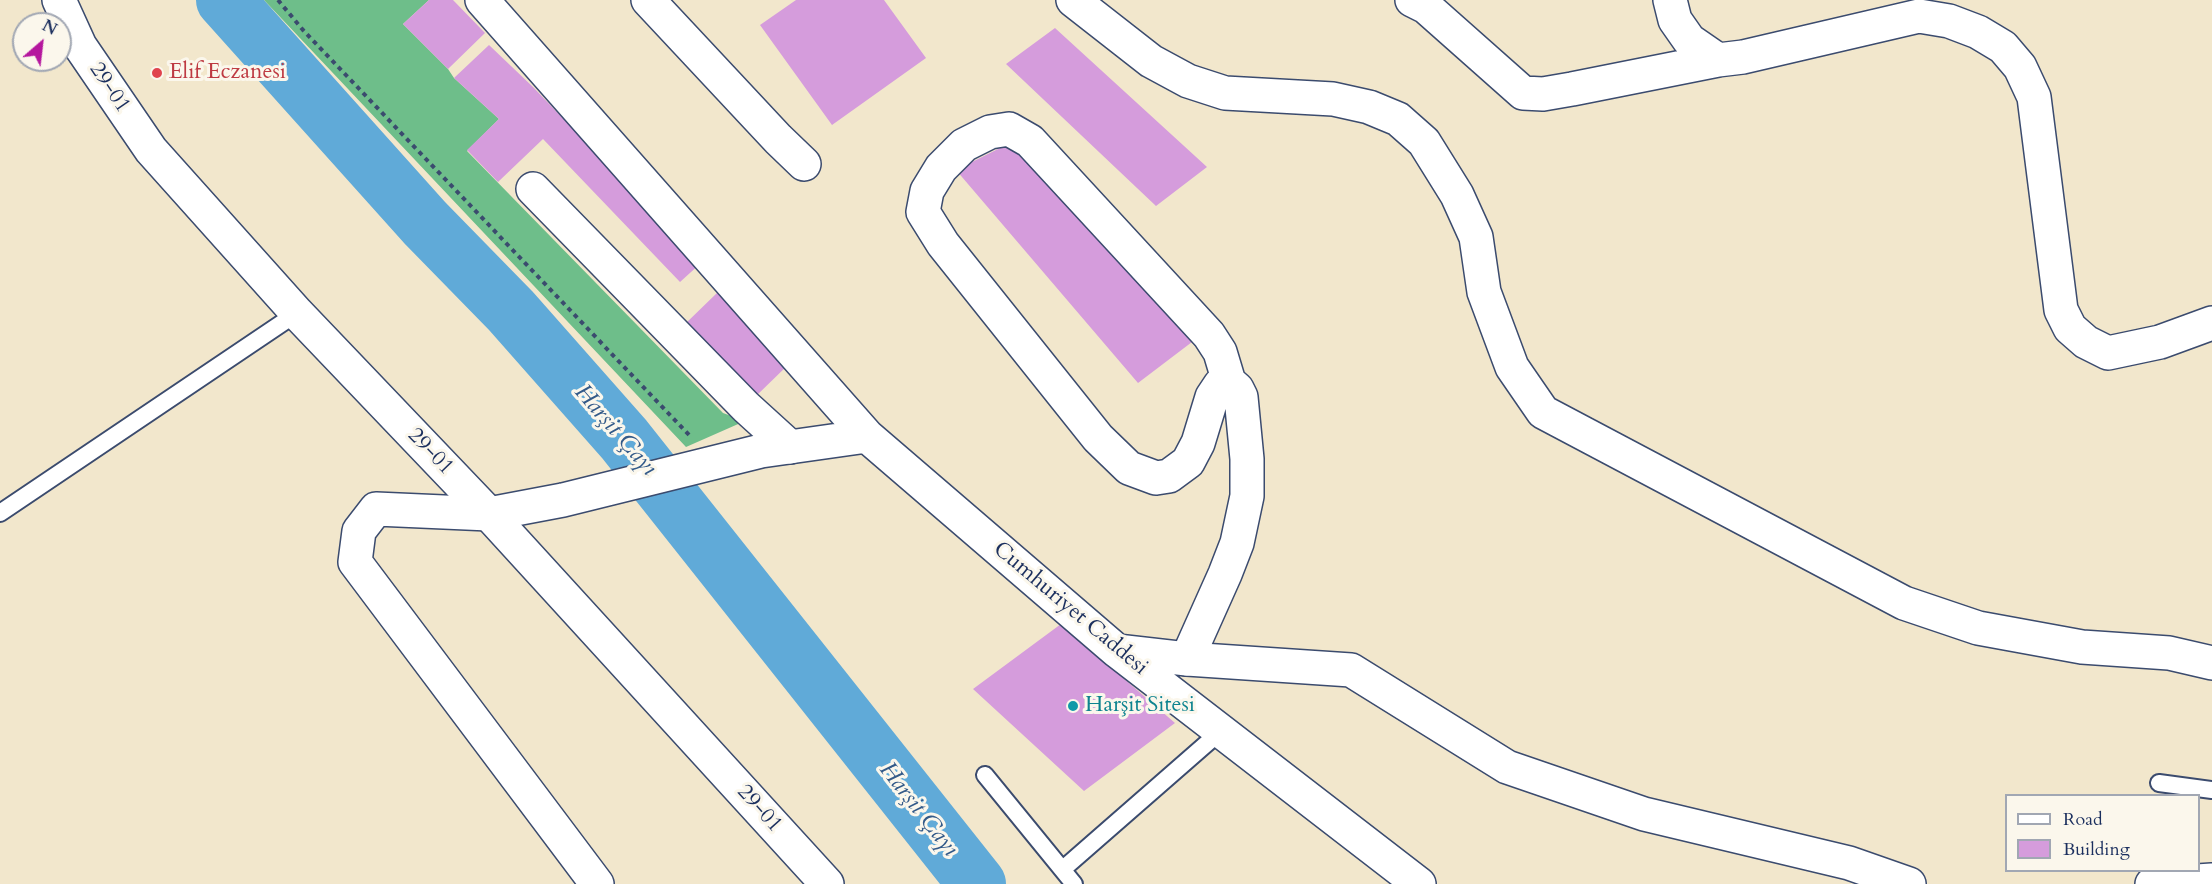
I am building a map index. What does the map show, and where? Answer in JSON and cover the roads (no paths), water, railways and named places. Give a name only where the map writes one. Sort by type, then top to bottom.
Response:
[{"type":"street","name":"29-01","points":[[60,0],[80,46],[151,150],[297,313],[489,514],[827,884]]},
{"type":"street","name":"Cumhuriyet Caddesi","points":[[482,0],[867,436],[1117,651],[1419,884]]},
{"type":"street","points":[[648,0],[804,164]]},
{"type":"street","points":[[1073,0],[1151,61],[1188,81],[1225,93],[1333,99],[1369,107],[1398,119],[1424,142],[1457,195],[1476,237],[1484,292],[1512,367],[1543,412],[1904,603],[1978,628],[2082,647],[2169,653],[2212,663]]},
{"type":"street","points":[[1412,0],[1426,7],[1523,93],[1543,94],[1743,57],[1918,16],[1949,21],[1978,32],[2003,47],[2020,67],[2034,97],[2061,310],[2070,328],[2086,342],[2108,353],[2160,342],[2212,323]]},
{"type":"street","points":[[1670,0],[1675,20],[1689,40],[1718,60]]},
{"type":"street","points":[[1187,659],[1237,543],[1247,496],[1247,459],[1241,397],[1237,389],[1229,382],[1220,352],[1209,335],[1030,141],[1009,129],[990,132],[964,145],[941,168],[927,191],[923,212],[943,244],[1098,438],[1130,468],[1156,478],[1169,476],[1188,462],[1198,443],[1212,397],[1220,385],[1229,382]]},
{"type":"street","points":[[533,189],[746,407],[776,449]]},
{"type":"street","points":[[597,884],[355,562],[359,531],[376,509],[489,514],[563,500],[776,449],[867,436]]},
{"type":"street","points":[[1117,651],[1187,659],[1351,670],[1507,767],[1644,814],[1849,863],[1909,884]]},
{"type":"street","points":[[2152,884],[2212,880]]},
{"type":"lane","points":[[0,513],[297,313]]},
{"type":"lane","points":[[1063,869],[1221,731]]},
{"type":"lane","points":[[985,775],[1074,884]]},
{"type":"lane","points":[[2158,783],[2212,790]]},
{"type":"waterway","name":"Harşit Çayı","points":[[225,0],[425,223],[511,311],[624,439],[977,884]]},
{"type":"place","name":"Elif Eczanesi","points":[[157,73]]},
{"type":"place","name":"Harşit Sitesi","points":[[1073,706]]}]
